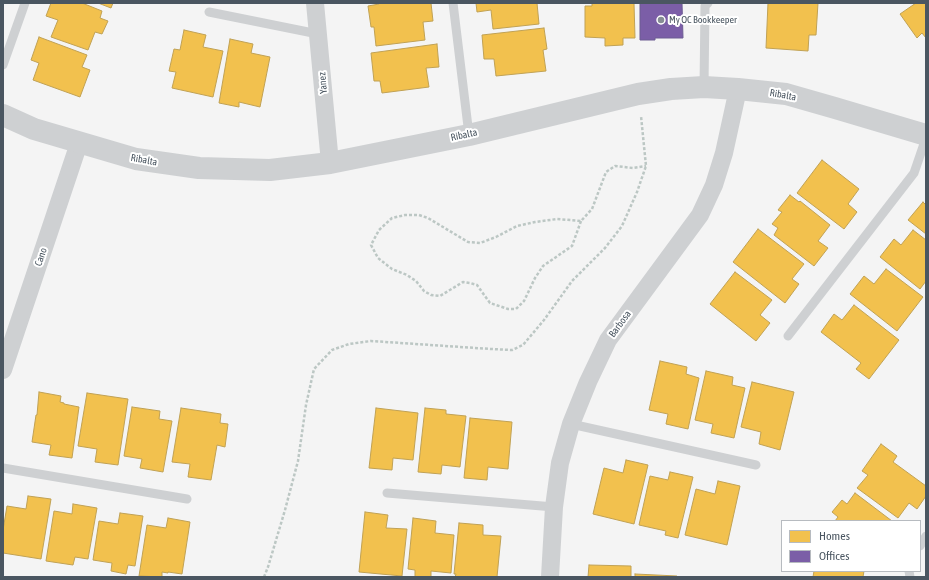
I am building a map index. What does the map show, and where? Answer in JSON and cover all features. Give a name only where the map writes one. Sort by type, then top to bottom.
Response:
[{"type":"street","name":"Yanez","points":[[315,3],[330,163]]},
{"type":"street","name":"Ribalta","points":[[3,115],[34,129],[136,160],[199,168],[270,170],[330,163],[469,135],[638,94],[671,89],[704,87],[786,94],[926,136]]},
{"type":"street","name":"Barbosa","points":[[550,577],[554,508],[560,463],[571,424],[588,382],[608,340],[700,216],[714,185],[724,153],[738,89]]},
{"type":"street","name":"Cano","points":[[3,370],[78,143]]},
{"type":"lane","points":[[3,65],[25,3]]},
{"type":"lane","points":[[453,3],[469,135]]},
{"type":"lane","points":[[704,87],[705,6],[708,3]]},
{"type":"lane","points":[[209,12],[318,34]]},
{"type":"lane","points":[[788,336],[914,172],[926,136]]},
{"type":"lane","points":[[571,424],[756,465]]},
{"type":"lane","points":[[3,468],[187,499]]},
{"type":"lane","points":[[387,492],[554,508]]},
{"type":"path","points":[[264,577],[286,510],[298,461],[306,405],[314,369],[332,350],[349,344],[371,341],[498,350],[512,350],[523,345],[544,320],[572,281],[605,248],[622,226],[637,192],[646,166],[638,94]]},
{"type":"path","points":[[581,221],[558,219],[529,223],[517,226],[496,237],[480,243],[468,242],[428,218],[419,215],[405,214],[392,218],[379,230],[372,245],[378,258],[392,269],[407,274],[416,281],[424,291],[431,295],[440,296],[463,282],[470,283],[477,285],[490,303],[508,309],[516,309],[524,301],[535,278],[543,266],[572,246],[581,221],[592,209],[606,172],[614,166],[633,168],[646,166]]},
{"type":"building: Homes","points":[[51,3],[82,3],[102,11],[100,18],[108,21],[102,34],[95,32],[88,50],[51,37],[58,20],[46,16]]},
{"type":"building: Homes","points":[[98,3],[113,3],[111,8]]},
{"type":"building: Homes","points":[[379,3],[431,3],[433,21],[423,22],[425,40],[376,46],[374,27],[371,27],[368,6]]},
{"type":"building: Homes","points":[[476,3],[537,3],[539,24],[493,29],[491,10],[477,12]]},
{"type":"building: Homes","points":[[592,3],[634,3],[635,38],[623,38],[623,45],[605,46],[605,38],[585,37],[585,6],[592,6]]},
{"type":"building: Homes","points":[[768,3],[818,3],[816,35],[809,35],[808,51],[766,48]]},
{"type":"building: Homes","points":[[916,3],[926,3],[926,38],[922,33],[917,38],[900,14]]},
{"type":"building: Homes","points":[[544,28],[547,49],[543,50],[546,71],[496,76],[494,59],[484,59],[482,35]]},
{"type":"building: Homes","points":[[184,30],[206,35],[203,47],[223,51],[213,97],[172,88],[176,72],[169,71],[174,49],[180,50]]},
{"type":"building: Homes","points":[[39,37],[87,55],[82,67],[90,70],[80,97],[33,80],[39,63],[31,60]]},
{"type":"building: Homes","points":[[230,39],[253,44],[251,53],[270,57],[260,107],[239,102],[239,107],[219,103]]},
{"type":"building: Homes","points":[[437,44],[439,67],[426,68],[429,87],[382,93],[380,81],[374,81],[371,53]]},
{"type":"building: Homes","points":[[822,160],[859,189],[848,204],[857,212],[844,229],[797,193]]},
{"type":"building: Homes","points":[[790,195],[830,225],[818,241],[828,248],[814,266],[774,235],[778,228],[772,224],[782,212],[778,210]]},
{"type":"building: Homes","points":[[923,202],[926,205],[926,234],[908,220]]},
{"type":"building: Homes","points":[[758,229],[804,264],[792,279],[799,284],[785,303],[733,262]]},
{"type":"building: Homes","points":[[913,230],[926,240],[926,281],[920,289],[880,257],[894,239],[901,245]]},
{"type":"building: Homes","points":[[886,269],[923,297],[897,331],[850,294],[864,276],[874,284]]},
{"type":"building: Homes","points":[[735,272],[772,300],[760,315],[770,323],[756,341],[710,304]]},
{"type":"building: Homes","points":[[854,305],[899,340],[869,379],[856,369],[861,363],[821,332],[834,314],[842,320]]},
{"type":"building: Homes","points":[[660,361],[687,367],[686,374],[699,378],[688,429],[666,424],[668,414],[649,410]]},
{"type":"building: Homes","points":[[706,371],[733,377],[732,385],[745,388],[734,438],[711,433],[713,424],[695,420]]},
{"type":"building: Homes","points":[[752,382],[794,392],[780,450],[759,444],[761,432],[741,427]]},
{"type":"building: Homes","points":[[39,392],[61,396],[60,402],[79,407],[72,458],[49,455],[51,445],[32,442],[37,415]]},
{"type":"building: Homes","points":[[87,393],[128,399],[118,465],[95,462],[97,449],[78,446]]},
{"type":"building: Homes","points":[[132,407],[160,411],[159,419],[172,421],[163,472],[140,468],[142,459],[124,456]]},
{"type":"building: Homes","points":[[181,408],[221,414],[220,423],[228,424],[225,447],[217,445],[211,480],[188,477],[190,464],[172,462]]},
{"type":"building: Homes","points":[[376,408],[418,413],[413,460],[393,458],[392,470],[369,468]]},
{"type":"building: Homes","points":[[425,408],[446,410],[446,414],[466,416],[460,467],[442,465],[441,474],[418,472]]},
{"type":"building: Homes","points":[[470,418],[512,422],[508,469],[488,467],[487,480],[464,478]]},
{"type":"building: Homes","points":[[881,444],[897,456],[893,462],[926,486],[926,496],[917,509],[909,503],[898,518],[857,488],[868,475],[862,471]]},
{"type":"building: Homes","points":[[626,460],[648,465],[634,524],[593,514],[604,468],[623,473]]},
{"type":"building: Homes","points":[[670,472],[693,477],[678,538],[665,535],[666,531],[639,525],[650,476],[668,480]]},
{"type":"building: Homes","points":[[718,481],[740,486],[727,545],[685,535],[696,489],[715,494]]},
{"type":"building: Homes","points":[[855,493],[891,520],[836,520],[838,517],[832,512],[842,500],[847,504]]},
{"type":"building: Homes","points":[[28,496],[51,499],[41,559],[3,553],[3,530],[7,506],[26,509]]},
{"type":"building: Homes","points":[[73,504],[97,508],[88,559],[75,557],[73,565],[46,561],[54,511],[72,514]]},
{"type":"building: Homes","points":[[365,512],[388,515],[386,528],[407,529],[402,576],[359,572]]},
{"type":"building: Homes","points":[[120,513],[143,516],[135,566],[128,565],[126,574],[111,571],[112,563],[93,560],[99,521],[118,524]]},
{"type":"building: Homes","points":[[168,518],[190,522],[182,574],[162,572],[162,577],[139,576],[147,525],[166,528]]},
{"type":"building: Homes","points":[[413,518],[436,521],[435,533],[454,535],[451,573],[431,571],[431,577],[415,577],[415,570],[408,569]]},
{"type":"building: Homes","points":[[459,523],[483,525],[483,535],[501,536],[497,577],[455,577],[456,574],[454,574]]},
{"type":"building: Homes","points":[[589,565],[631,566],[631,577],[588,577]]},
{"type":"building: Homes","points":[[814,572],[864,572],[863,577],[813,577]]},
{"type":"building: Homes","points":[[635,574],[677,576],[677,577],[635,577]]},
{"type":"building: Offices","name":"My OC Bookkeeper","points":[[640,3],[682,3],[683,38],[655,38],[655,40],[640,40]]},
{"type":"place","name":"My OC Bookkeeper","points":[[661,20]]}]
